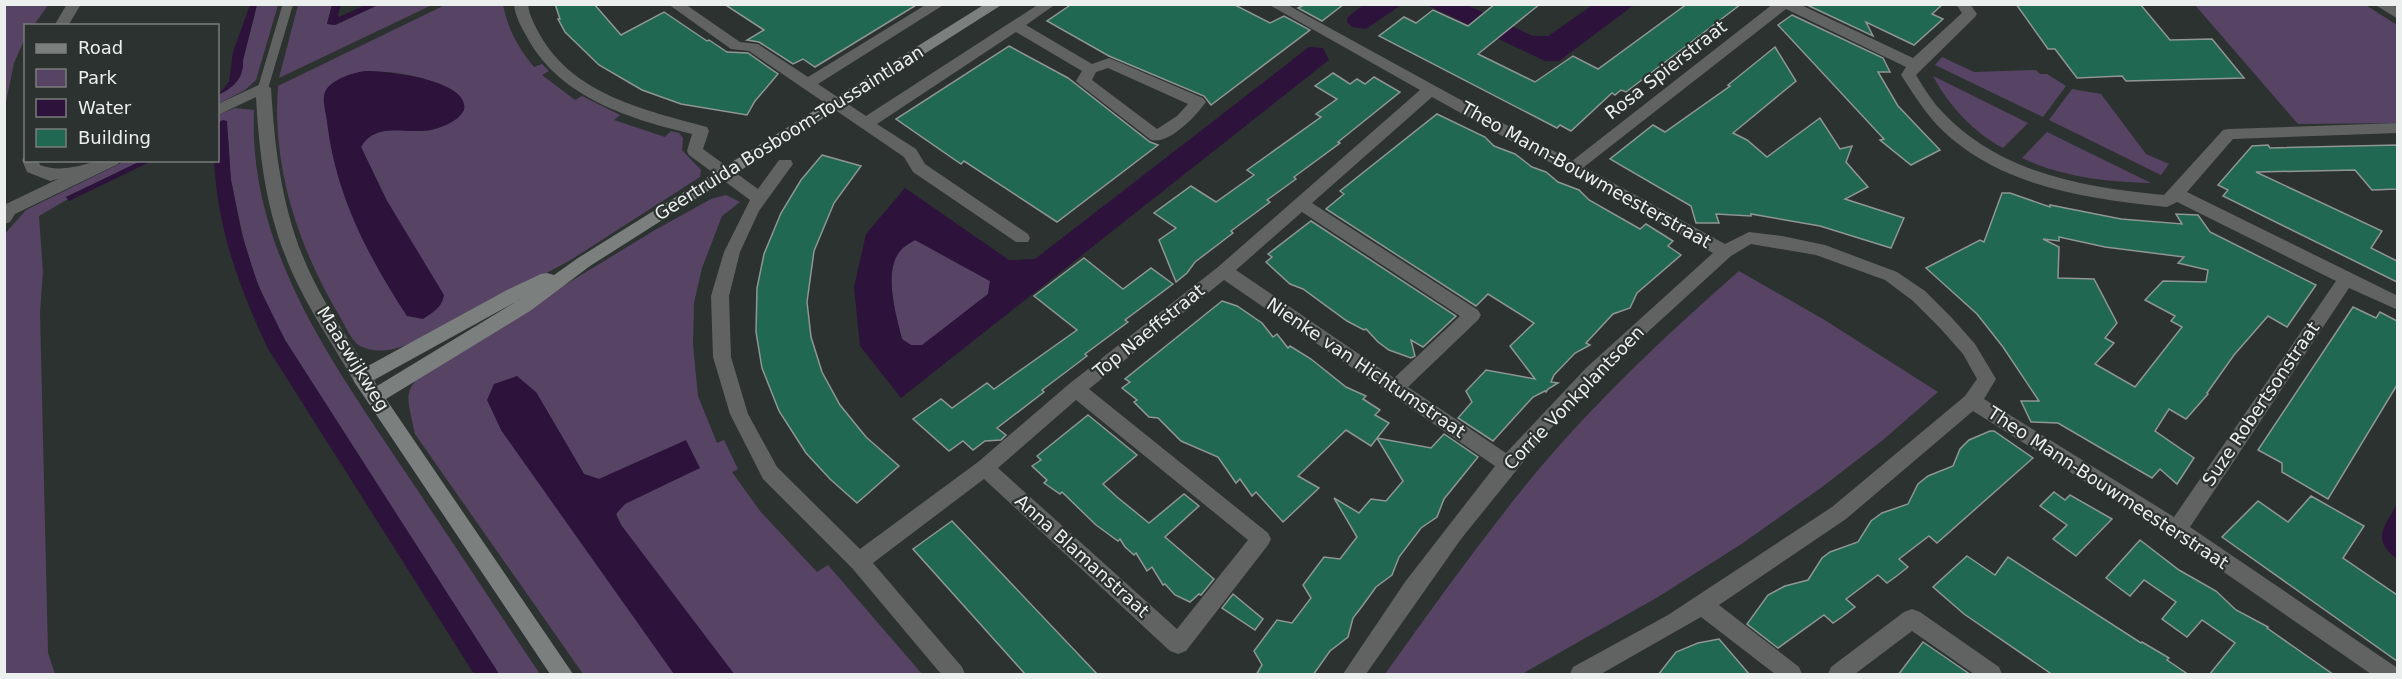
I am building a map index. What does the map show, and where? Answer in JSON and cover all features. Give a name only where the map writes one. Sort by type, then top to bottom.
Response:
[{"type":"street","points":[[63,24],[74,4]]},
{"type":"street","points":[[521,4],[536,44],[568,77],[618,107],[670,124],[701,131],[695,150],[759,198]]},
{"type":"street","points":[[675,4],[736,46],[753,47],[809,83],[910,153],[919,168],[1022,238]]},
{"type":"street","points":[[809,83],[938,4]]},
{"type":"street","name":"Geertruida Bosboom-Toussaintlaan","points":[[376,396],[524,306],[584,262],[996,4]]},
{"type":"street","points":[[867,123],[1048,4]]},
{"type":"street","name":"Theo Mann-Bouwmeesterstraat","points":[[1275,4],[1725,252],[1749,238],[1782,242],[1819,249],[1891,276],[1919,296],[1969,349],[1987,379],[1972,401],[2177,529],[2388,675]]},
{"type":"street","points":[[1785,4],[1915,65]]},
{"type":"street","name":"Rosa Spierstraat","points":[[1574,167],[1785,4]]},
{"type":"street","points":[[1963,4],[1970,14],[1915,65],[1908,75],[1922,99],[1957,136],[2000,165],[2054,185],[2113,197],[2167,201],[2176,194],[2229,134],[2397,129]]},
{"type":"street","points":[[2381,4],[2397,15]]},
{"type":"street","points":[[1015,25],[1090,69],[1109,63],[1198,102],[1182,120],[1156,136],[1084,81],[1090,69]]},
{"type":"street","points":[[219,110],[263,88]]},
{"type":"street","name":"Maaswijkweg","points":[[263,88],[268,159],[282,219],[303,277],[362,378],[562,675]]},
{"type":"street","name":"Top Naeffstraat","points":[[859,562],[985,468],[1076,389],[1224,271],[1431,89]]},
{"type":"street","points":[[31,162],[33,168],[50,175],[93,169]]},
{"type":"street","points":[[4,218],[9,210],[108,162]]},
{"type":"street","points":[[784,164],[752,209],[732,252],[720,296],[722,357],[739,414],[770,472],[859,562],[954,675]]},
{"type":"street","points":[[2176,194],[2397,304]]},
{"type":"street","points":[[1301,203],[1472,315],[1396,387]]},
{"type":"street","name":"Corrie Vonkplantsoen","points":[[1354,675],[1404,601],[1508,465],[1617,349],[1725,252]]},
{"type":"street","name":"Geertruida Bosboom-Toussaintlaan","points":[[362,378],[513,295],[584,262]]},
{"type":"street","name":"Nienke van Hichtumstraat","points":[[1224,271],[1508,465]]},
{"type":"street","name":"Suze Robertsonstraat","points":[[2177,529],[2346,279]]},
{"type":"street","name":"Anna Blamanstraat","points":[[985,468],[1178,644],[1261,539],[1076,389]]},
{"type":"street","points":[[1581,675],[1676,622],[1839,513],[1972,401]]},
{"type":"street","points":[[1701,604],[1791,675]]},
{"type":"street","points":[[1839,675],[1912,619],[1991,675]]},
{"type":"lane","name":"Maaswijkweg","points":[[263,88],[288,4]]},
{"type":"green space","points":[[5,4],[48,5],[35,24],[24,24],[24,40],[14,63],[5,107]]},
{"type":"green space","points":[[2364,4],[2397,25],[2397,123],[2298,124],[2195,5]]},
{"type":"green space","points":[[257,5],[278,5],[256,80],[245,90],[219,103],[219,94],[237,82],[242,72]]},
{"type":"green space","points":[[298,5],[332,5],[327,24],[335,25],[378,5],[432,5],[279,78]]},
{"type":"green space","points":[[445,5],[503,5],[514,38],[523,53],[534,67],[542,64],[549,71],[542,75],[575,100],[582,96],[620,115],[614,120],[665,137],[671,131],[679,133],[683,138],[682,150],[701,170],[700,177],[569,261],[422,339],[392,349],[368,349],[357,344],[349,333],[325,290],[300,234],[291,206],[279,147],[278,86]],"holes":[[[367,71],[406,74],[431,81],[454,93],[463,102],[432,130],[384,131],[367,139],[361,147],[386,199],[407,316],[375,263],[351,212],[334,159],[324,97],[346,76]]]},
{"type":"green space","points":[[1942,57],[1974,72],[2036,70],[2066,86],[2043,117],[1935,65]]},
{"type":"green space","points":[[1933,76],[2028,123],[2003,148],[1992,142],[1963,117],[1946,98]]},
{"type":"green space","points":[[2072,89],[2101,94],[2146,154],[2169,164],[2161,175],[2049,120]]},
{"type":"green space","points":[[235,108],[254,110],[256,161],[265,210],[280,257],[300,302],[351,389],[540,674],[499,674],[285,340],[265,300],[250,261],[231,176],[226,128],[223,120],[219,122],[219,115]]},
{"type":"green space","points":[[2047,132],[2151,183],[2069,174],[2022,158]]},
{"type":"green space","points":[[123,162],[139,162],[66,197],[68,199],[39,216],[43,272],[40,312],[48,653],[55,674],[5,674],[4,235],[26,210]]},
{"type":"green space","points":[[726,195],[740,202],[722,216],[702,268],[694,303],[693,345],[698,396],[717,443],[724,440],[738,469],[732,472],[760,511],[817,572],[828,565],[922,674],[734,674],[621,525],[616,514],[624,504],[645,493],[686,441],[599,479],[584,474],[536,392],[501,430],[674,674],[583,674],[415,434],[409,402],[411,387],[435,364],[655,230],[711,199]]},
{"type":"green space","points":[[915,240],[990,281],[988,294],[923,345],[911,345],[902,339],[892,294],[892,270],[895,260],[902,249]]},
{"type":"green space","points":[[1739,271],[1823,319],[1938,392],[1883,440],[1743,543],[1658,597],[1522,674],[1385,674],[1479,545],[1561,443],[1635,367]]},
{"type":"water","points":[[1364,4],[1401,5],[1366,29],[1352,27],[1347,22],[1348,17]]},
{"type":"water","points":[[250,5],[257,5],[242,72],[233,86],[219,94],[229,82],[233,52]]},
{"type":"water","points":[[332,5],[341,5],[339,17],[365,5],[378,5],[335,25],[327,24]]},
{"type":"water","points":[[1427,5],[1467,5],[1533,36],[1548,36],[1593,5],[1634,5],[1559,61],[1545,61]]},
{"type":"water","points":[[1309,47],[1323,48],[1329,60],[901,398],[860,346],[854,287],[866,234],[905,188],[1009,260],[1035,259]],"holes":[[[915,240],[990,281],[988,294],[922,345],[911,345],[902,339],[892,294],[892,270],[900,251],[907,245]]]},
{"type":"water","points":[[367,71],[425,79],[454,91],[463,100],[464,110],[447,125],[424,131],[380,132],[366,140],[361,147],[386,199],[444,295],[434,312],[423,319],[407,316],[379,270],[355,223],[337,174],[331,148],[324,101],[326,90],[339,79]]},
{"type":"water","points":[[227,121],[231,180],[242,235],[258,285],[285,340],[499,674],[474,674],[267,347],[247,301],[225,234],[214,162],[219,162],[219,122]]},
{"type":"water","points":[[139,162],[150,162],[69,201],[66,197]]},
{"type":"water","points":[[517,376],[536,392],[584,474],[599,479],[686,440],[700,468],[625,504],[616,514],[621,525],[734,674],[674,674],[501,430],[487,400],[494,384]]},
{"type":"water","points":[[2397,504],[2398,559],[2389,552],[2382,539],[2384,527]]},
{"type":"building","points":[[555,4],[594,4],[621,35],[664,12],[727,52],[748,53],[778,74],[755,101],[747,115],[681,104],[642,90],[599,65],[565,32],[558,19],[560,19]]},
{"type":"building","points":[[724,4],[918,4],[815,67],[803,59],[793,64],[759,42],[747,40],[764,30]]},
{"type":"building","points":[[1072,4],[1233,4],[1270,23],[1284,16],[1310,30],[1211,105],[1204,96],[1109,56],[1047,21]]},
{"type":"building","points":[[1306,4],[1344,4],[1322,21],[1298,8]]},
{"type":"building","points":[[1495,4],[1540,4],[1478,54],[1535,82],[1573,56],[1598,69],[1687,4],[1741,4],[1626,92],[1621,90],[1615,95],[1612,93],[1571,131],[1560,125],[1557,128],[1379,36],[1404,17],[1416,23],[1433,10],[1468,26]]},
{"type":"building","points":[[1805,4],[1943,4],[1932,14],[1943,19],[1914,45],[1866,22],[1873,36]]},
{"type":"building","points":[[2016,4],[2140,4],[2170,40],[2212,39],[2244,78],[2126,81],[2122,76],[2077,78],[2055,49],[2048,49]]},
{"type":"building","points":[[1792,15],[1883,58],[1890,72],[1878,72],[1898,106],[1940,150],[1911,165],[1880,140],[1884,139],[1778,25]]},
{"type":"building","points":[[1009,46],[1068,78],[1150,142],[1158,145],[1057,222],[964,161],[961,164],[896,119]]},
{"type":"building","points":[[1775,47],[1796,81],[1733,133],[1747,140],[1767,157],[1820,118],[1840,149],[1852,146],[1846,162],[1868,187],[1845,199],[1904,218],[1891,248],[1820,226],[1751,214],[1751,216],[1716,214],[1719,223],[1696,223],[1691,206],[1610,159],[1653,125],[1665,132],[1730,86],[1728,85]]},
{"type":"building","points":[[1333,73],[1350,84],[1357,79],[1365,84],[1374,77],[1400,92],[1338,142],[1340,143],[1294,177],[1296,179],[1267,200],[1270,202],[1231,231],[1233,233],[1195,262],[1176,282],[1159,240],[1176,228],[1154,213],[1191,186],[1216,202],[1254,175],[1247,170],[1321,117],[1316,114],[1337,99],[1315,86]]},
{"type":"building","points":[[1437,114],[1485,137],[1494,146],[1515,154],[1532,167],[1546,172],[1558,182],[1579,190],[1589,200],[1640,229],[1646,224],[1673,241],[1668,246],[1681,255],[1637,293],[1630,308],[1613,314],[1586,343],[1590,345],[1575,353],[1554,375],[1551,382],[1558,383],[1546,392],[1533,397],[1493,441],[1458,418],[1472,402],[1466,391],[1486,370],[1535,379],[1510,346],[1534,323],[1488,294],[1476,306],[1326,209],[1344,194],[1340,191]]},
{"type":"building","points":[[2268,145],[2270,148],[2397,145],[2397,189],[2372,190],[2355,170],[2256,172],[2382,231],[2371,248],[2397,261],[2397,282],[2223,196],[2228,190],[2218,185],[2252,146]]},
{"type":"building","points":[[822,155],[861,166],[834,203],[814,251],[807,302],[811,337],[822,372],[840,405],[866,437],[899,466],[857,503],[806,453],[779,411],[762,368],[756,332],[757,288],[764,254],[781,213],[801,180]]},
{"type":"building","points":[[2002,193],[2010,193],[2050,207],[2050,205],[2121,219],[2182,224],[2176,214],[2198,215],[2210,232],[2316,285],[2287,327],[2268,316],[2234,355],[2208,394],[2186,419],[2169,409],[2155,431],[2194,458],[2177,484],[2160,469],[2152,478],[2058,423],[2031,422],[2021,401],[2039,401],[2003,347],[1977,314],[1926,268],[1980,240],[1984,242]],"holes":[[[2059,237],[2105,247],[2184,257],[2178,263],[2208,270],[2206,282],[2163,281],[2145,300],[2175,316],[2171,321],[2182,327],[2135,387],[2095,364],[2114,343],[2105,338],[2117,323],[2094,279],[2058,278],[2059,247],[2043,239],[2059,241]]]},
{"type":"building","points":[[1311,221],[1456,316],[1423,347],[1411,340],[1415,356],[1411,358],[1389,350],[1366,329],[1347,321],[1303,289],[1290,284],[1266,262],[1272,257],[1268,254]]},
{"type":"building","points":[[1084,258],[1123,289],[1151,268],[1173,284],[1125,320],[1128,322],[1085,354],[1087,356],[997,428],[1006,435],[1001,440],[985,441],[973,450],[963,441],[949,451],[913,419],[941,399],[952,408],[987,383],[994,389],[1077,330],[1034,296]]},
{"type":"building","points":[[1222,301],[1237,306],[1262,323],[1273,337],[1277,334],[1288,348],[1290,346],[1311,359],[1346,387],[1366,396],[1363,399],[1380,410],[1375,415],[1389,423],[1371,446],[1346,430],[1298,476],[1319,488],[1283,522],[1256,492],[1252,496],[1240,479],[1236,483],[1218,457],[1181,441],[1158,418],[1149,417],[1134,402],[1137,400],[1122,388],[1130,382],[1125,379]]},
{"type":"building","points":[[2353,307],[2376,318],[2380,312],[2397,321],[2397,385],[2328,499],[2282,472],[2282,463],[2258,450]]},
{"type":"building","points":[[1088,415],[1137,455],[1103,484],[1117,497],[1149,523],[1184,494],[1199,506],[1165,537],[1214,579],[1201,595],[1199,594],[1190,602],[1175,595],[1165,584],[1163,585],[1152,567],[1147,571],[1136,553],[1134,555],[1120,539],[1118,541],[1096,525],[1062,492],[1060,494],[1044,483],[1047,480],[1032,466],[1041,460],[1037,456]]},
{"type":"building","points":[[1994,431],[2033,458],[1937,543],[1929,536],[1899,559],[1908,567],[1898,575],[1887,583],[1878,575],[1846,599],[1855,607],[1842,617],[1833,623],[1824,615],[1778,648],[1747,624],[1768,595],[1785,586],[1808,580],[1822,558],[1830,552],[1858,542],[1871,521],[1882,513],[1908,504],[1918,484],[1928,476],[1953,466],[1960,449],[1969,440]]},
{"type":"building","points":[[1444,434],[1478,457],[1444,499],[1437,517],[1421,528],[1399,557],[1392,575],[1376,587],[1353,618],[1348,637],[1330,651],[1313,675],[1256,675],[1262,665],[1254,651],[1277,620],[1292,623],[1311,598],[1303,585],[1324,557],[1340,559],[1357,537],[1334,498],[1359,513],[1371,499],[1386,501],[1403,481],[1377,438],[1431,448]]},
{"type":"building","points":[[2054,492],[2065,500],[2070,495],[2112,519],[2076,556],[2053,539],[2067,525],[2040,506]]},
{"type":"building","points":[[2311,496],[2364,526],[2343,558],[2397,595],[2397,661],[2222,537],[2258,501],[2288,522]]},
{"type":"building","points":[[952,521],[1098,675],[1026,675],[913,549]]},
{"type":"building","points":[[2140,540],[2179,570],[2216,591],[2236,610],[2268,627],[2334,675],[2209,675],[2235,643],[2202,620],[2187,637],[2162,619],[2176,602],[2144,580],[2130,596],[2106,578]]},
{"type":"building","points":[[1967,556],[1995,575],[2008,557],[2141,643],[2169,658],[2167,660],[2189,675],[2053,675],[1964,614],[1933,587]]},
{"type":"building","points":[[1233,594],[1263,619],[1255,630],[1222,608]]},
{"type":"building","points":[[1719,639],[1750,675],[1658,675],[1676,652],[1698,643]]},
{"type":"building","points":[[1923,642],[1971,675],[1898,675]]}]
